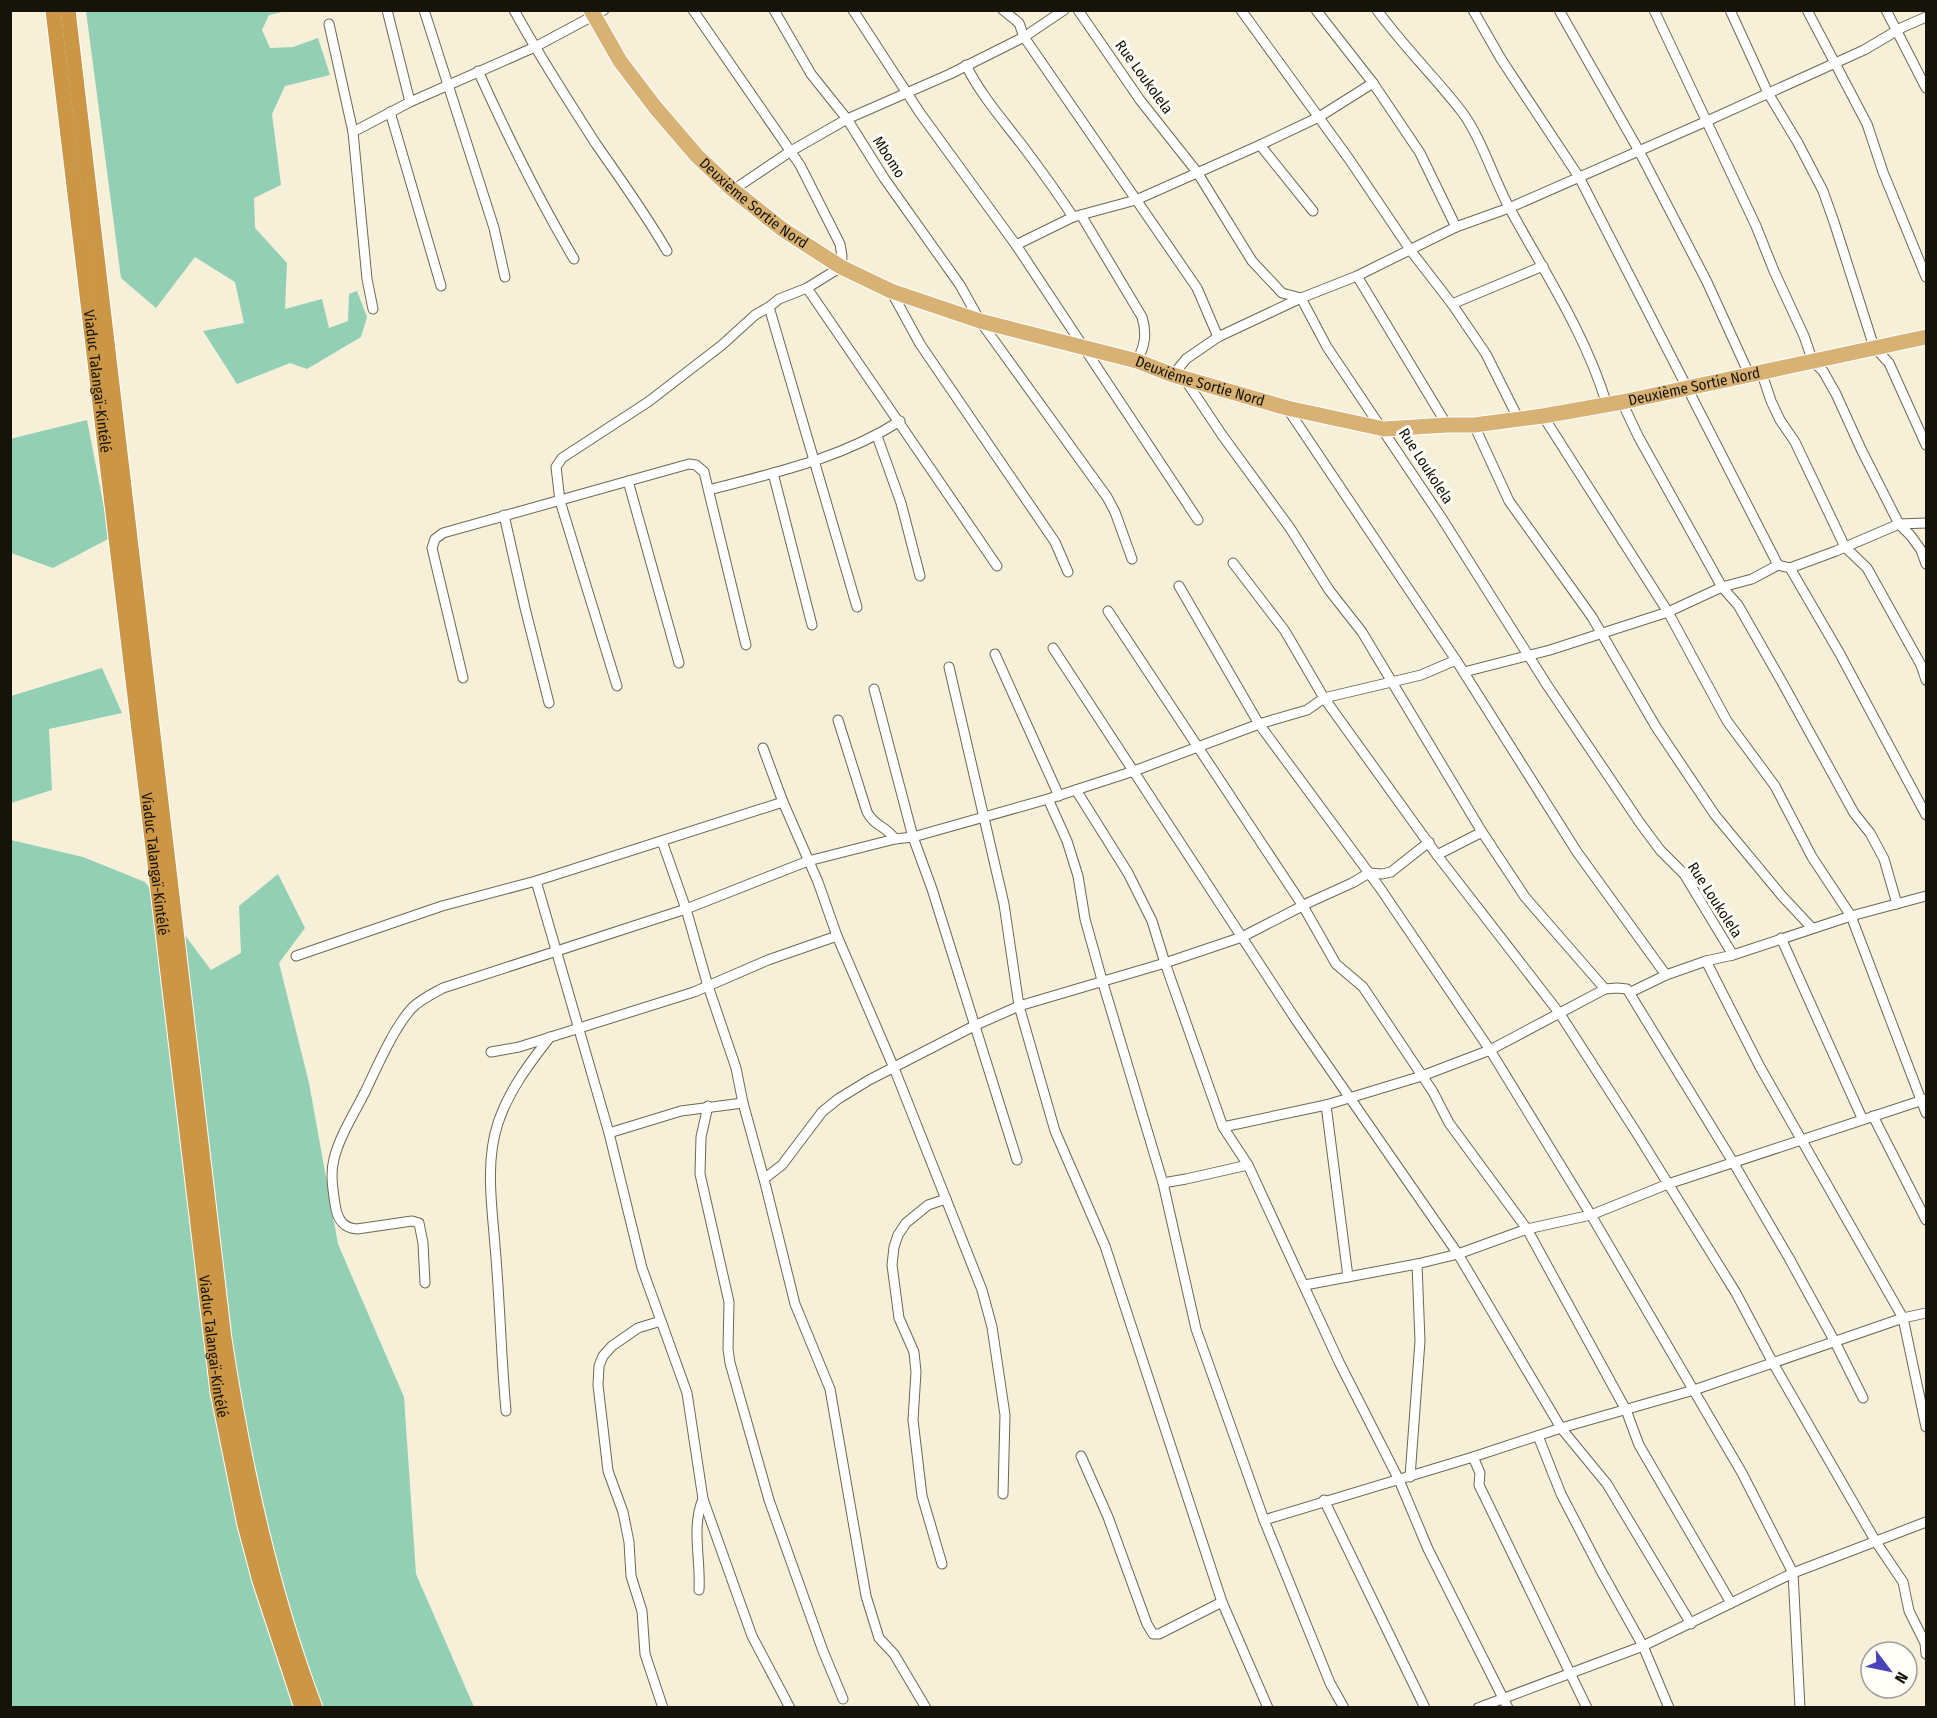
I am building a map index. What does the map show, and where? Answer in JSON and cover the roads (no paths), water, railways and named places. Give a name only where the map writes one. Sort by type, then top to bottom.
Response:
[{"type":"highway","name":"Viaduc Talangaï-Kintélé","points":[[53,10],[218,1392],[245,1526],[260,1581],[302,1707]]},
{"type":"highway","name":"Viaduc Talangaï-Kintélé","points":[[68,10],[226,1349],[245,1461],[272,1578],[297,1662],[315,1707]]},
{"type":"main road","name":"Deuxième Sortie Nord","points":[[596,12],[620,61],[655,108],[697,156],[733,190],[782,229],[841,267],[891,291],[980,321],[1137,361],[1178,377],[1287,408],[1384,429],[1447,424],[1474,425],[1519,420],[1622,402],[1926,337]]},
{"type":"street","points":[[387,10],[410,102]]},
{"type":"street","points":[[424,10],[494,228],[505,277]]},
{"type":"street","points":[[514,10],[534,47],[597,145],[644,211],[667,251]]},
{"type":"street","points":[[617,686],[560,501],[556,467],[562,458],[648,402],[722,345],[755,315],[779,299],[807,288],[841,267],[840,244],[819,200],[791,151],[693,10]]},
{"type":"street","name":"Mbomo","points":[[774,10],[811,74],[847,119],[884,178],[960,285],[980,321],[1107,497],[1116,512],[1132,559]]},
{"type":"street","points":[[853,10],[906,92],[1016,245],[1198,520]]},
{"type":"street","points":[[1003,10],[1019,23],[1024,37],[1197,288],[1218,337]]},
{"type":"street","points":[[733,190],[791,151],[847,119],[950,74],[1024,37],[1064,10]]},
{"type":"street","name":"Rue Loukolela","points":[[1078,10],[1140,100],[1197,172],[1252,261],[1282,293],[1301,298],[1327,347],[1384,429],[1528,657],[1640,823],[1660,850],[1684,874],[1733,955]]},
{"type":"street","points":[[1241,10],[1319,117],[1411,251],[1452,304],[1496,371],[1519,420]]},
{"type":"street","points":[[1317,10],[1373,83],[1420,153],[1456,227]]},
{"type":"street","points":[[1377,10],[1463,113],[1509,208],[1543,266],[1578,334],[1601,384],[1606,405]]},
{"type":"street","points":[[1473,10],[1579,177],[1778,565]]},
{"type":"street","points":[[1559,10],[1639,151],[1780,420],[1795,442],[1845,547],[1867,568],[1921,665],[1926,680]]},
{"type":"street","points":[[1654,10],[1756,226],[1813,362],[1823,371],[1836,394],[1899,524],[1921,550],[1926,564]]},
{"type":"street","points":[[1730,10],[1768,93],[1822,191],[1874,348],[1889,363],[1926,445]]},
{"type":"street","points":[[1807,10],[1867,124],[1883,172],[1926,277]]},
{"type":"street","points":[[1886,10],[1926,88]]},
{"type":"street","points":[[353,132],[410,102],[534,47],[596,12]]},
{"type":"street","points":[[1605,989],[1526,897],[1482,832],[1362,632],[1329,590],[1290,528],[1178,377],[1186,359],[1218,337],[1301,298],[1357,276],[1456,227],[1509,208],[1707,121],[1864,50],[1926,17]]},
{"type":"street","points":[[329,24],[353,132],[373,309]]},
{"type":"street","points":[[966,64],[988,102],[1077,216],[1142,317],[1146,330],[1145,339],[1143,351],[1137,361]]},
{"type":"street","points":[[478,71],[498,116],[547,212],[574,259]]},
{"type":"street","points":[[1016,245],[1077,216],[1136,200],[1260,145],[1319,117],[1373,83]]},
{"type":"street","points":[[390,112],[441,286]]},
{"type":"street","points":[[1260,145],[1312,211]]},
{"type":"street","points":[[1452,304],[1543,266]]},
{"type":"street","points":[[1357,276],[1447,424]]},
{"type":"street","points":[[807,288],[997,566]]},
{"type":"street","points":[[891,291],[920,344],[1055,542],[1068,572]]},
{"type":"street","points":[[769,307],[816,461],[857,608]]},
{"type":"street","points":[[1622,402],[1638,436],[1722,587],[1743,615],[1854,813],[1870,833],[1884,859],[1898,904]]},
{"type":"street","points":[[1287,408],[1464,672],[1577,852],[1666,975]]},
{"type":"street","points":[[1543,416],[1668,612],[1727,721],[1775,786],[1812,857],[1851,916],[1925,1099],[1926,1113]]},
{"type":"street","points":[[709,490],[816,461],[853,448],[900,421]]},
{"type":"street","points":[[1474,425],[1509,501],[1592,617],[1656,727],[1715,815],[1782,896],[1812,928]]},
{"type":"street","points":[[877,435],[901,503],[920,576]]},
{"type":"street","points":[[463,678],[432,548],[435,539],[443,532],[689,464],[696,465],[704,472],[746,645]]},
{"type":"street","points":[[773,473],[812,625]]},
{"type":"street","points":[[628,481],[679,663]]},
{"type":"street","points":[[504,515],[549,703]]},
{"type":"street","points":[[1464,672],[1528,657],[1668,612],[1722,587],[1752,579],[1778,565],[1790,568],[1899,524],[1926,523]]},
{"type":"street","points":[[1233,563],[1286,631],[1324,698],[1437,855],[1560,1014],[1668,1184],[1736,1293],[1773,1363],[1876,1542],[1903,1582],[1909,1611],[1925,1643],[1926,1654]]},
{"type":"street","points":[[1790,568],[1840,654],[1926,815]]},
{"type":"street","points":[[1179,586],[1259,724],[1369,873],[1490,1050],[1591,1215],[1742,1473],[1793,1573],[1800,1707]]},
{"type":"street","points":[[1108,611],[1303,906],[1336,964],[1362,987],[1422,1076],[1449,1123],[1527,1229],[1626,1410],[1639,1445],[1731,1603]]},
{"type":"street","points":[[1053,648],[1296,1020],[1458,1254],[1561,1428],[1606,1484],[1691,1624]]},
{"type":"street","points":[[995,654],[1059,796]]},
{"type":"street","points":[[426,1283],[422,1229],[419,1223],[412,1221],[357,1229],[348,1227],[339,1220],[336,1213],[332,1179],[333,1161],[339,1142],[382,1058],[412,1009],[426,997],[442,988],[686,909],[808,861],[895,839],[913,837],[1059,796],[1134,771],[1259,724],[1307,710],[1324,698],[1421,675],[1456,660]]},
{"type":"street","points":[[949,667],[1004,904],[1019,1006],[1055,1131],[1105,1246],[1222,1602],[1268,1707]]},
{"type":"street","points":[[874,689],[913,837],[932,889],[1017,1160]]},
{"type":"street","points":[[838,720],[867,812],[872,822],[888,829],[895,839]]},
{"type":"street","points":[[763,748],[783,802],[819,882],[837,936],[894,1068],[982,1290],[992,1328],[1005,1415],[1003,1494]]},
{"type":"street","points":[[1076,790],[1128,873],[1152,921],[1223,1127],[1248,1165],[1339,1362],[1399,1480],[1428,1549],[1506,1703]]},
{"type":"street","points":[[1048,799],[1067,841],[1078,876],[1085,919],[1163,1183],[1196,1329],[1264,1520],[1330,1683],[1344,1707]]},
{"type":"street","points":[[296,956],[442,906],[536,881],[783,802]]},
{"type":"street","points":[[1437,855],[1482,832]]},
{"type":"street","points":[[662,841],[736,1068],[795,1304],[830,1389],[866,1596],[879,1638],[894,1654],[926,1707]]},
{"type":"street","points":[[764,1179],[782,1165],[822,1112],[853,1089],[974,1026],[1019,1006],[1165,963],[1242,937],[1369,873],[1391,872],[1429,842]]},
{"type":"street","points":[[536,881],[609,1133],[642,1268],[687,1392],[703,1499],[752,1636],[790,1707]]},
{"type":"street","points":[[1631,992],[1666,975],[1706,961],[1733,955],[1851,916],[1926,896]]},
{"type":"street","points":[[491,1052],[519,1047],[694,992],[768,960],[837,936]]},
{"type":"street","points":[[1781,938],[1862,1118]]},
{"type":"street","points":[[1706,961],[1760,1067],[1903,1318],[1926,1427]]},
{"type":"street","points":[[1223,1127],[1326,1105],[1422,1076],[1490,1050],[1605,989],[1627,989],[1631,992],[1733,1162],[1835,1342],[1863,1398]]},
{"type":"street","points":[[506,1411],[491,1208],[492,1153],[497,1125],[507,1099],[550,1037]]},
{"type":"street","points":[[1305,1285],[1458,1254],[1527,1229],[1591,1215],[1668,1184],[1925,1099]]},
{"type":"street","points":[[609,1133],[681,1111],[743,1103]]},
{"type":"street","points":[[1326,1105],[1348,1277]]},
{"type":"street","points":[[708,1106],[701,1137],[700,1174],[729,1302],[730,1363],[769,1500],[823,1652],[843,1699]]},
{"type":"street","points":[[1873,1116],[1926,1220]]},
{"type":"street","points":[[1163,1183],[1248,1165]]},
{"type":"street","points":[[942,1564],[922,1496],[913,1419],[916,1372],[914,1352],[899,1318],[892,1265],[894,1247],[906,1223],[928,1206],[946,1199]]},
{"type":"street","points":[[1410,1477],[1419,1341],[1417,1264]]},
{"type":"street","points":[[1264,1520],[1324,1500],[1473,1458],[1561,1428],[1694,1390],[1903,1318],[1926,1313]]},
{"type":"street","points":[[661,1321],[638,1328],[612,1346],[603,1356],[599,1366],[598,1385],[608,1471],[623,1512],[629,1542],[631,1576],[642,1611],[645,1654],[663,1707]]},
{"type":"street","points":[[1538,1436],[1566,1503],[1643,1646],[1669,1707]]},
{"type":"street","points":[[1082,1456],[1108,1516],[1146,1624],[1154,1634],[1159,1634],[1222,1602]]},
{"type":"street","points":[[1473,1458],[1480,1473],[1479,1485],[1587,1707]]},
{"type":"street","points":[[699,1590],[698,1510],[703,1499]]},
{"type":"street","points":[[1324,1500],[1425,1707]]},
{"type":"street","points":[[1478,1707],[1506,1703],[1571,1672],[1643,1646],[1793,1573],[1926,1522]]}]
